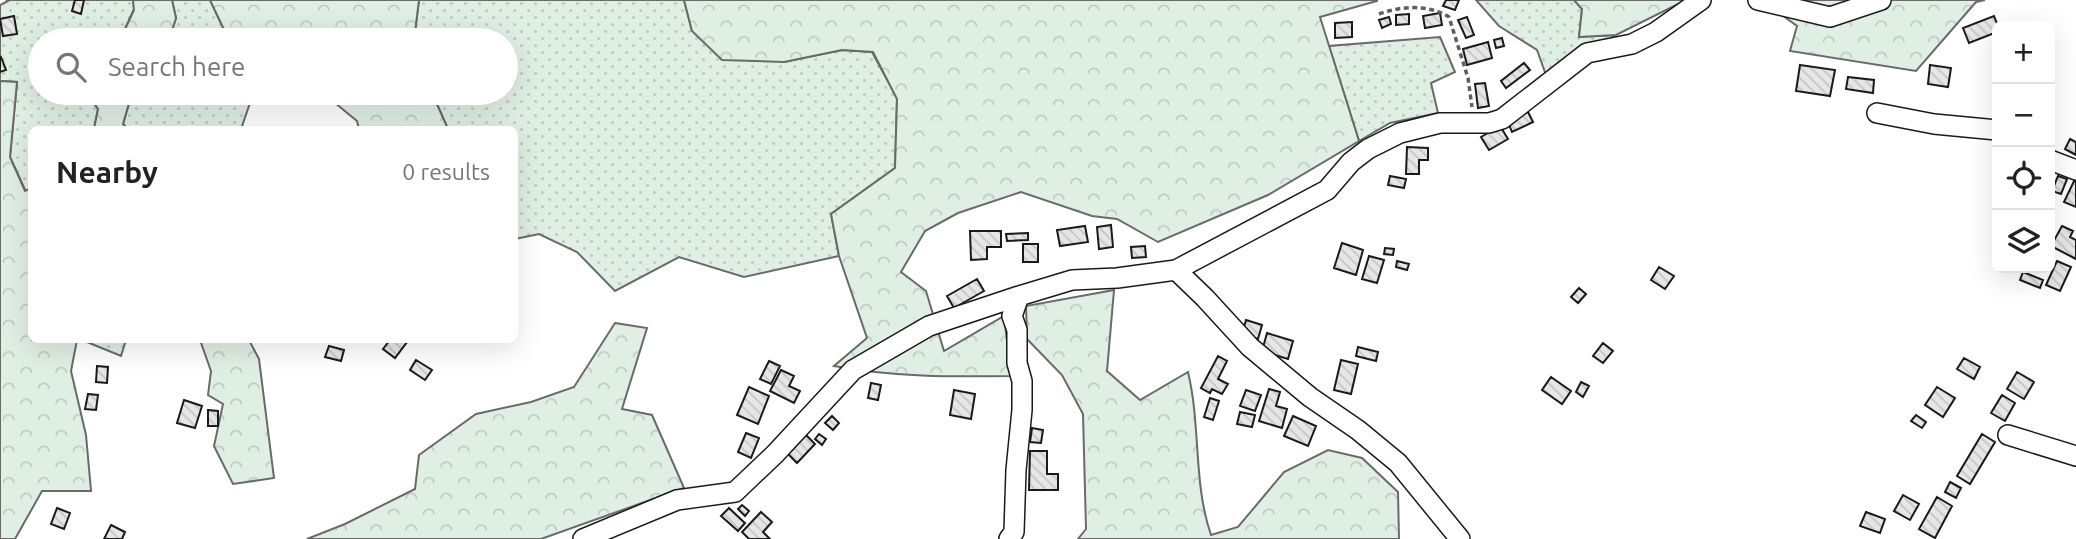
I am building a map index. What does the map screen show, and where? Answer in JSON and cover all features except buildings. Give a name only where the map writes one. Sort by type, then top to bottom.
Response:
[{"type":"street","points":[[583,539],[677,500],[735,492],[775,454],[853,370],[929,326],[1072,280],[1117,278],[1176,270],[1327,190],[1350,162],[1368,149],[1400,133],[1440,123],[1489,123],[1502,118],[1587,53],[1632,44],[1656,32],[1701,0]]},
{"type":"street","points":[[1758,0],[1830,17],[1881,0]]},
{"type":"street","points":[[1877,113],[1934,124],[1992,130]]},
{"type":"street","points":[[2055,162],[2076,170]]},
{"type":"street","points":[[1176,270],[1250,347],[1398,464],[1460,539]]},
{"type":"street","points":[[1009,539],[1014,532],[1022,410],[1017,330],[1012,316],[1018,296]]},
{"type":"street","points":[[2008,435],[2076,456]]},
{"type":"path","points":[[1379,14],[1395,9],[1436,9],[1449,17],[1468,78],[1475,123]]},
{"type":"green space","points":[[6,0],[133,0],[134,9],[125,28],[28,28],[28,105],[95,105],[98,109],[95,126],[28,126],[26,192],[10,157],[17,82],[0,81],[0,5],[8,1]]},
{"type":"green space","points":[[133,0],[172,0],[176,18],[173,28],[126,28],[134,10]]},
{"type":"green space","points":[[172,0],[210,0],[223,28],[173,28],[176,18]]},
{"type":"green space","points":[[210,0],[419,0],[416,28],[223,28]]},
{"type":"green space","points":[[419,0],[684,0],[692,31],[784,62],[842,50],[872,52],[897,98],[895,168],[831,214],[839,256],[744,277],[679,257],[615,291],[577,252],[539,234],[518,238],[518,126],[447,126],[437,105],[518,105],[518,28],[416,28]]},
{"type":"green space","points":[[684,0],[1377,1],[1320,17],[1359,141],[1268,195],[1158,242],[1117,219],[1092,216],[1021,192],[958,213],[925,231],[901,272],[926,291],[944,351],[1004,316],[1011,376],[922,376],[834,366],[867,338],[839,256],[831,214],[895,168],[897,99],[873,52],[842,50],[784,62],[722,60],[692,31]]},
{"type":"green space","points":[[1476,0],[1574,0],[1582,9],[1579,37],[1616,35],[1546,75],[1537,50],[1499,26]]},
{"type":"green space","points":[[1574,0],[1686,0],[1616,35],[1579,37],[1582,9]]},
{"type":"green space","points":[[1761,0],[1985,0],[1976,2],[1916,71],[1790,51],[1797,26]]},
{"type":"green space","points":[[1440,37],[1455,72],[1431,83],[1438,113],[1390,123],[1359,141],[1329,46]]},
{"type":"green space","points":[[0,81],[17,82],[10,157],[25,191],[28,190],[28,343],[76,343],[71,371],[86,435],[91,491],[42,491],[15,539],[0,539]]},
{"type":"green space","points":[[95,105],[129,105],[123,124],[125,126],[95,126],[98,109]]},
{"type":"green space","points":[[129,105],[249,105],[242,126],[123,124]]},
{"type":"green space","points":[[338,105],[437,105],[447,126],[358,126],[357,121]]},
{"type":"green space","points":[[1114,290],[1107,371],[1140,400],[1188,372],[1195,413],[1199,475],[1211,535],[1238,527],[1284,472],[1328,450],[1362,458],[1398,492],[1399,539],[1078,539],[1086,529],[1083,414],[1062,375],[1027,339],[1026,306]]},
{"type":"green space","points":[[615,323],[647,328],[622,409],[652,415],[684,488],[541,539],[307,539],[345,524],[415,489],[419,455],[476,414],[531,402],[574,387]]},
{"type":"green space","points":[[89,343],[125,343],[121,356]]},
{"type":"green space","points":[[201,343],[251,343],[259,359],[274,478],[233,484],[214,446],[223,404],[208,395],[211,371]]}]
